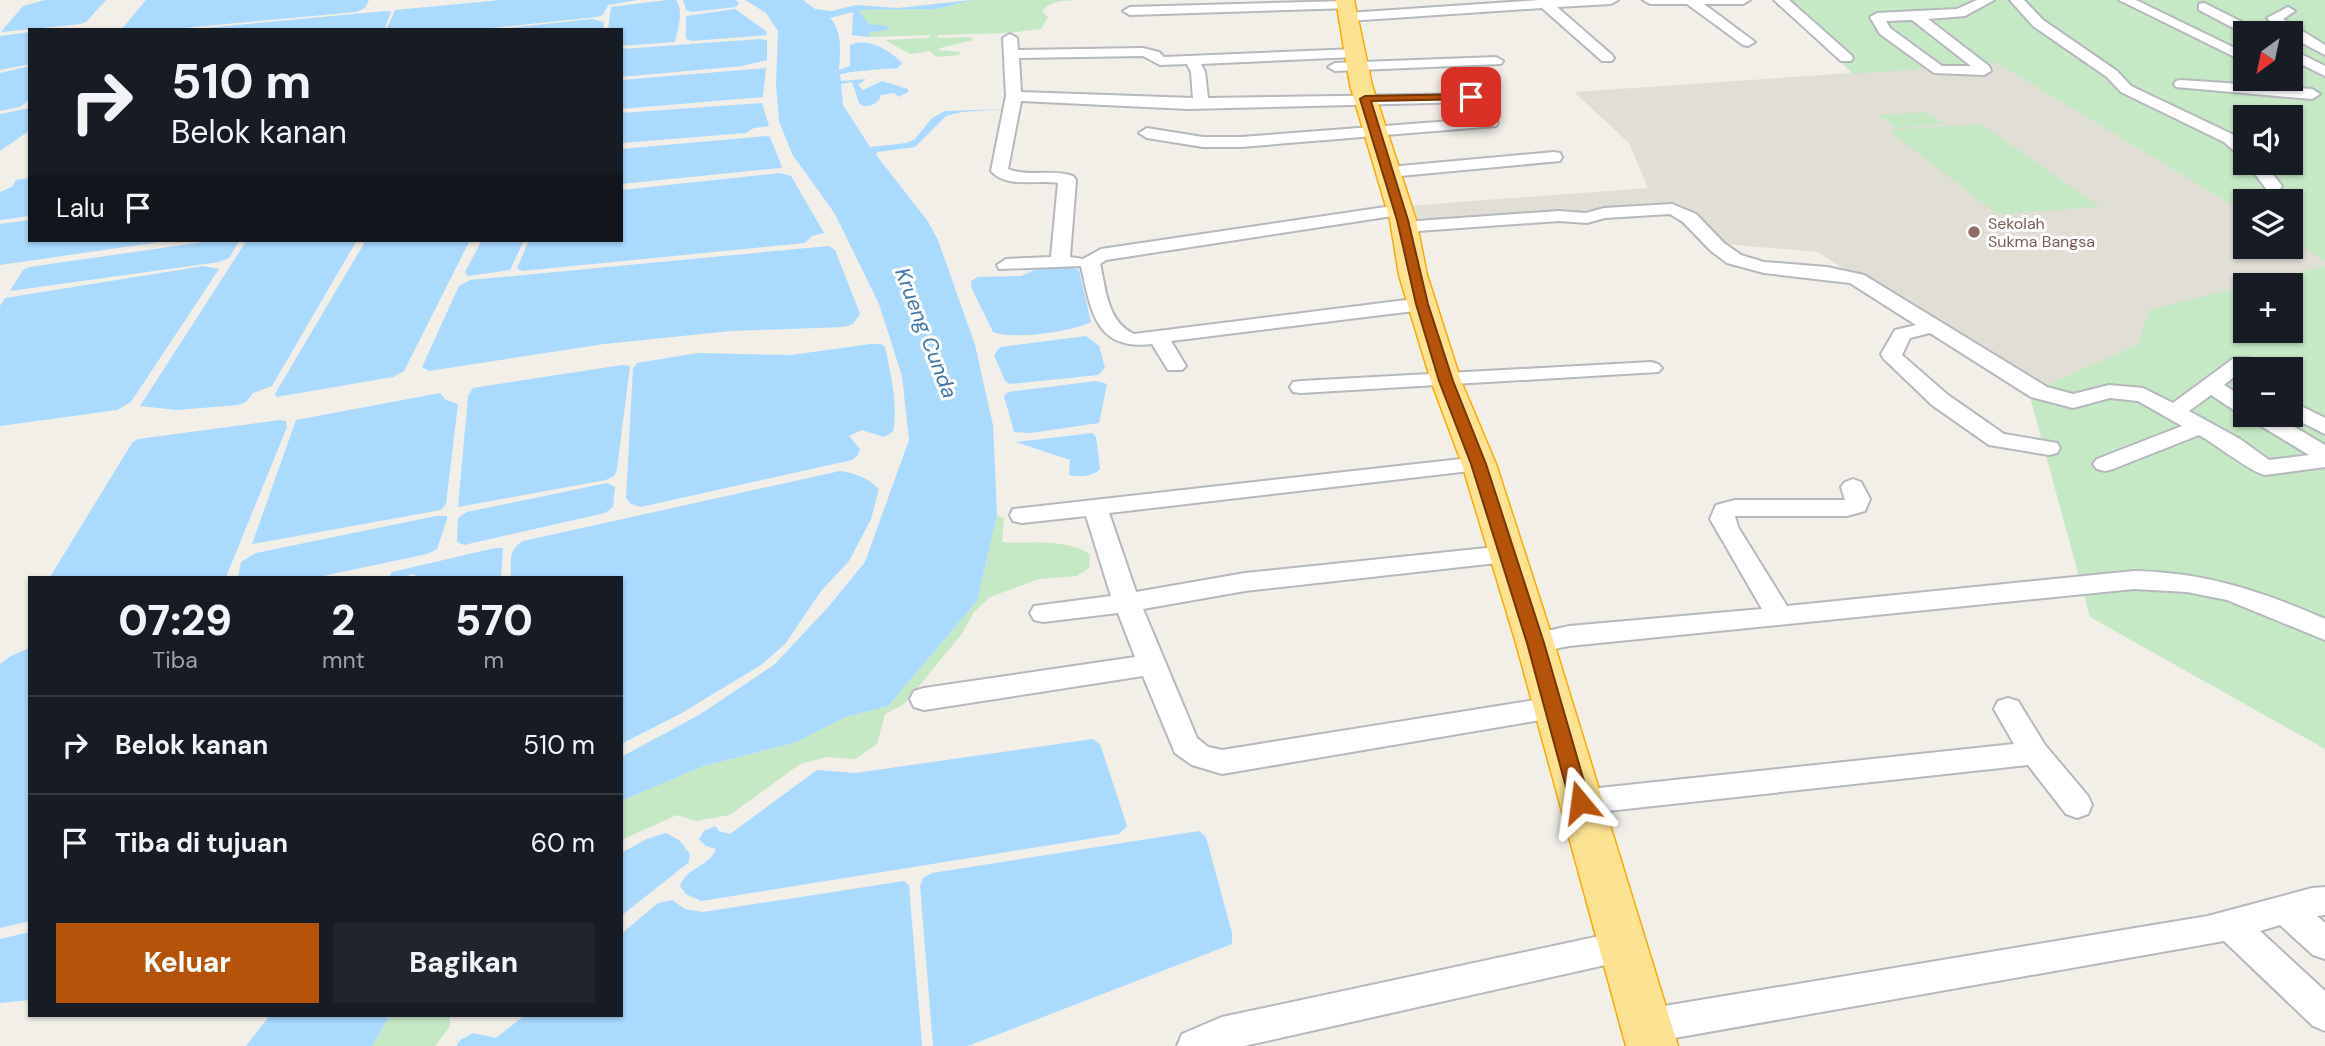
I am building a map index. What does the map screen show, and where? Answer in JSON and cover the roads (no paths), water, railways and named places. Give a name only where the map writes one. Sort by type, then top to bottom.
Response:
[{"type":"highway","points":[[1346,7],[1364,92],[1402,218],[1422,304],[1446,381],[1479,464],[1535,643],[1649,1036]]},
{"type":"street","points":[[1130,11],[1611,0]]},
{"type":"street","points":[[1650,0],[1742,0]]},
{"type":"street","points":[[1781,0],[1846,58]]},
{"type":"street","points":[[1915,16],[1984,71],[1939,70],[1885,30],[1877,18],[1960,13],[1987,0]]},
{"type":"street","points":[[2017,0],[2038,23],[2112,74],[2126,89],[2233,142]]},
{"type":"street","points":[[2126,0],[2233,52]]},
{"type":"street","points":[[2158,0],[2233,37]]},
{"type":"street","points":[[1691,1],[1748,42]]},
{"type":"street","points":[[1544,3],[1607,58]]},
{"type":"street","points":[[1877,6],[1892,17]]},
{"type":"street","points":[[2204,7],[2233,22]]},
{"type":"street","points":[[2288,11],[2274,18],[2285,29],[2325,51]]},
{"type":"street","points":[[2220,45],[2233,44]]},
{"type":"street","points":[[1060,262],[1067,180],[1054,176],[1010,176],[999,172],[1014,96],[1009,46],[1143,52],[1154,55],[1160,61],[1364,92],[1490,123]]},
{"type":"street","points":[[2303,60],[2325,72]]},
{"type":"street","points":[[1255,113],[1364,92],[1496,61]]},
{"type":"street","points":[[1195,66],[1201,100],[1197,103]]},
{"type":"street","points":[[2181,84],[2318,98]]},
{"type":"street","points":[[1150,103],[1147,139],[1221,142],[1364,92]]},
{"type":"street","points":[[1014,96],[1150,103],[1197,103],[1364,92],[1471,97]]},
{"type":"street","points":[[1389,172],[1553,157]]},
{"type":"street","points":[[2264,175],[2273,186]]},
{"type":"street","points":[[1006,265],[1090,262],[1101,255],[1402,218],[1587,218],[1604,212],[1672,209],[1691,218],[1715,246],[1735,259],[1762,266],[1825,271],[1857,279],[2039,392],[2073,401],[2109,391],[2130,391],[2176,411],[2265,468],[2325,458]]},
{"type":"street","points":[[1090,262],[1106,323],[1123,338],[1132,340],[1422,304]]},
{"type":"street","points":[[1936,326],[1902,334],[1891,354],[1894,359],[1941,400],[1997,440],[2049,448]]},
{"type":"street","points":[[1159,338],[1175,366]]},
{"type":"street","points":[[1301,387],[1651,368]]},
{"type":"street","points":[[2176,411],[2231,376]]},
{"type":"street","points":[[2303,415],[2325,427]]},
{"type":"street","points":[[2105,464],[2202,426]]},
{"type":"street","points":[[2277,427],[2325,458]]},
{"type":"street","points":[[1022,515],[1479,464]]},
{"type":"street","points":[[1780,616],[1726,527],[1722,519],[1726,511],[1735,508],[1847,508],[1856,505],[1858,499],[1853,487]]},
{"type":"street","points":[[1095,508],[1127,603],[1185,745],[1204,759],[1222,762],[1554,708]]},
{"type":"street","points":[[1043,613],[1127,603],[1245,582],[1506,554]]},
{"type":"street","points":[[1535,643],[1569,636],[2105,581],[2174,579],[2253,598],[2325,629]]},
{"type":"street","points":[[924,699],[1154,664]]},
{"type":"street","points":[[2008,709],[2035,753],[2077,806]]},
{"type":"street","points":[[1580,802],[2035,753]]},
{"type":"street","points":[[1649,1036],[2207,931],[2312,902],[2325,901]]},
{"type":"street","points":[[2286,909],[2325,944]]},
{"type":"street","points":[[2229,924],[2325,1014]]},
{"type":"street","points":[[1195,1046],[1222,1034],[1623,946]]},
{"type":"water","points":[[45,0],[106,0],[86,22],[80,24],[1,32],[23,6]]},
{"type":"water","points":[[146,0],[369,0],[365,8],[356,12],[183,28],[123,28]]},
{"type":"water","points":[[501,0],[637,0],[608,5],[603,15],[597,17],[490,28],[387,28],[395,10]]},
{"type":"water","points":[[676,0],[680,9],[680,20],[675,42],[623,46],[623,28],[608,28],[611,7]]},
{"type":"water","points":[[683,0],[735,0],[739,3],[736,7],[691,12],[686,10]]},
{"type":"water","name":"Krueng Cunda","points":[[745,0],[803,0],[815,9],[832,11],[856,5],[898,8],[971,0],[938,9],[858,10],[869,24],[889,26],[887,30],[869,33],[869,37],[852,35],[853,12],[830,18],[839,36],[839,70],[850,66],[850,45],[857,43],[878,46],[902,63],[898,68],[840,75],[841,81],[866,79],[858,85],[863,90],[882,81],[908,89],[908,92],[899,97],[894,93],[881,95],[875,103],[865,106],[859,103],[852,82],[841,84],[843,105],[870,147],[907,143],[915,139],[932,118],[945,111],[1006,109],[962,112],[946,116],[915,147],[878,152],[876,155],[927,220],[938,240],[975,345],[993,425],[997,515],[977,601],[888,706],[845,717],[797,742],[704,766],[623,800],[623,756],[699,715],[775,664],[829,606],[865,562],[909,440],[902,376],[879,304],[835,214],[792,154],[779,121],[776,84],[778,31],[766,13]]},
{"type":"water","points":[[735,9],[766,31],[767,35],[692,41],[686,39],[686,16]]},
{"type":"water","points":[[386,11],[391,12],[385,28],[204,28]]},
{"type":"water","points":[[592,19],[604,22],[603,28],[509,28]]},
{"type":"water","points":[[28,32],[28,64],[0,70],[0,36]]},
{"type":"water","points":[[761,39],[767,40],[767,60],[742,66],[623,77],[623,49]]},
{"type":"water","points":[[28,66],[28,101],[20,107],[0,111],[0,73]]},
{"type":"water","points":[[766,68],[763,97],[623,109],[623,80]]},
{"type":"water","points":[[762,103],[769,126],[754,128],[746,133],[623,143],[623,113]]},
{"type":"water","points":[[28,108],[28,131],[0,151],[0,114]]},
{"type":"water","points":[[767,136],[770,137],[782,167],[623,184],[623,149]]},
{"type":"water","points":[[780,173],[791,176],[824,233],[812,236],[805,243],[522,271],[517,268],[528,242],[623,242],[623,190]]},
{"type":"water","points":[[28,178],[28,216],[0,220],[0,192],[12,187],[16,180]]},
{"type":"water","points":[[28,220],[28,242],[159,242],[0,265],[0,224]]},
{"type":"water","points":[[204,242],[238,242],[229,258],[219,262],[10,291],[23,270]]},
{"type":"water","points":[[246,242],[356,242],[272,386],[253,393],[246,402],[238,405],[177,410],[140,406]]},
{"type":"water","points":[[365,242],[469,242],[404,371],[393,377],[276,397],[275,394]]},
{"type":"water","points":[[481,242],[523,242],[510,270],[468,276],[465,272]]},
{"type":"water","points":[[829,246],[835,250],[860,314],[853,324],[844,327],[731,331],[604,344],[429,371],[422,367],[459,286],[470,280]]},
{"type":"water","points":[[204,266],[219,269],[131,402],[117,410],[0,426],[0,306],[5,298]]},
{"type":"water","points":[[1041,267],[1070,267],[1079,270],[1091,322],[1042,334],[1014,335],[993,332],[972,289],[971,281],[978,277],[1021,276]]},
{"type":"water","points":[[1086,336],[1099,346],[1105,368],[1098,375],[1010,384],[1005,381],[994,355],[1000,347]]},
{"type":"water","points":[[871,344],[885,347],[894,400],[893,432],[884,437],[862,430],[849,436],[860,449],[852,460],[641,507],[631,504],[626,498],[633,368],[637,363],[698,353],[791,355]]},
{"type":"water","points":[[622,365],[630,366],[614,476],[606,480],[458,507],[468,396],[473,388]]},
{"type":"water","points":[[1096,381],[1107,384],[1099,423],[1030,433],[1014,432],[1004,396],[1008,392]]},
{"type":"water","points":[[440,393],[446,400],[458,404],[446,504],[441,510],[252,544],[296,420]]},
{"type":"water","points":[[286,421],[287,427],[226,576],[51,576],[132,443],[138,439]]},
{"type":"water","points":[[1092,433],[1096,437],[1100,469],[1086,476],[1069,475],[1070,460],[1016,442]]},
{"type":"water","points":[[840,471],[861,477],[879,489],[871,519],[849,561],[821,591],[785,644],[761,665],[680,714],[623,743],[623,576],[511,576],[511,556],[523,541]]},
{"type":"water","points":[[607,483],[615,487],[613,507],[605,513],[464,545],[457,542],[458,518],[467,512]]},
{"type":"water","points":[[447,516],[437,549],[427,554],[323,576],[238,576],[241,562],[256,553]]},
{"type":"water","points":[[503,548],[501,576],[390,576],[392,572]]},
{"type":"water","points":[[28,649],[28,921],[0,928],[0,664]]},
{"type":"water","points":[[1093,739],[1100,744],[1127,826],[1119,834],[701,901],[686,894],[680,886],[687,875],[709,859],[716,849],[706,846],[699,839],[704,831],[715,826],[719,831],[730,834],[817,770],[855,773]]},
{"type":"water","points":[[1199,831],[1206,837],[1232,933],[1232,944],[968,1046],[933,1046],[920,886],[923,878],[932,873]]},
{"type":"water","points":[[666,833],[679,840],[690,854],[689,862],[623,914],[623,852],[647,839]]},
{"type":"water","points":[[904,881],[909,885],[922,1046],[456,1046],[460,1040],[473,1033],[496,1038],[522,1017],[623,1017],[623,932],[658,903],[672,900],[685,909],[703,912]]},
{"type":"water","points":[[28,932],[28,1000],[0,1003],[0,939]]},
{"type":"water","points":[[268,1017],[389,1017],[372,1046],[246,1046]]},
{"type":"place","name":"Sekolah Sukma Bangsa","points":[[1974,232]]}]
